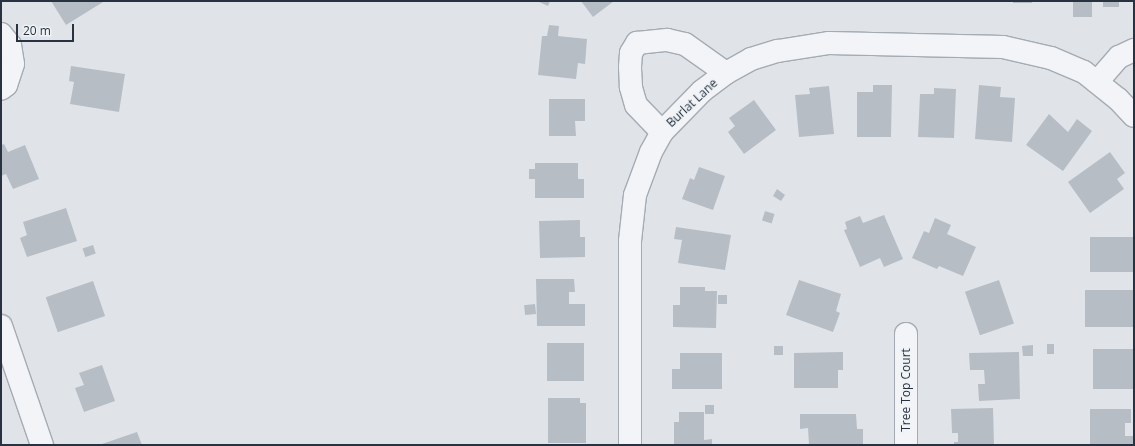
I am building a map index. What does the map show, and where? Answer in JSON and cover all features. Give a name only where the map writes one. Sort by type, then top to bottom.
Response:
[{"type":"street","points":[[1,34],[10,45],[13,64],[6,85],[1,89]]},
{"type":"street","points":[[662,132],[636,105],[631,87],[630,67],[631,53],[637,43],[667,40],[685,44],[726,73]]},
{"type":"street","name":"Burlat Lane","points":[[630,445],[631,215],[643,172],[662,132],[697,96],[726,73],[751,59],[778,51],[816,45],[987,47],[1016,50],[1052,58],[1079,69],[1097,82],[1134,116]]},
{"type":"street","points":[[1097,82],[1119,58],[1134,50]]},
{"type":"street","points":[[1,326],[42,445]]},
{"type":"street","name":"Tree Top Court","points":[[906,334],[906,445]]},
{"type":"building","points":[[51,1],[102,1],[103,2],[66,25]]},
{"type":"building","points":[[537,1],[550,1],[548,6]]},
{"type":"building","points":[[581,1],[614,1],[593,17]]},
{"type":"building","points":[[1013,1],[1032,1],[1032,3],[1013,3]]},
{"type":"building","points":[[1073,1],[1092,1],[1092,17],[1073,17]]},
{"type":"building","points":[[1103,1],[1119,1],[1119,7],[1103,7]]},
{"type":"building","points":[[549,25],[559,26],[558,36],[587,39],[585,64],[578,63],[576,79],[538,75],[542,36],[547,36]]},
{"type":"building","points":[[71,66],[125,74],[119,112],[70,104],[74,82],[69,81]]},
{"type":"building","points":[[873,85],[892,85],[891,137],[857,137],[857,92],[873,92]]},
{"type":"building","points":[[979,85],[1001,87],[1000,97],[1015,98],[1012,142],[975,139]]},
{"type":"building","points":[[829,86],[834,134],[799,137],[795,95],[810,94],[809,88]]},
{"type":"building","points":[[934,88],[956,89],[954,138],[918,137],[920,94],[934,94]]},
{"type":"building","points":[[549,99],[585,99],[585,121],[575,121],[576,136],[549,136]]},
{"type":"building","points":[[754,100],[776,130],[744,154],[728,132],[735,126],[729,118]]},
{"type":"building","points":[[1049,114],[1068,132],[1077,119],[1092,131],[1063,171],[1026,145]]},
{"type":"building","points":[[4,144],[8,152],[25,145],[39,179],[13,189],[6,174],[1,176],[1,145]]},
{"type":"building","points":[[1110,152],[1125,173],[1117,179],[1124,189],[1090,213],[1068,182]]},
{"type":"building","points":[[535,163],[578,163],[578,179],[584,179],[584,198],[535,198],[535,179],[529,179],[529,169],[535,169]]},
{"type":"building","points":[[699,167],[725,176],[713,210],[682,199],[690,178],[694,180]]},
{"type":"building","points":[[777,189],[785,195],[781,201],[773,196]]},
{"type":"building","points":[[66,208],[77,241],[27,257],[20,238],[27,235],[23,222]]},
{"type":"building","points":[[765,211],[775,214],[772,223],[762,221]]},
{"type":"building","points":[[884,215],[903,259],[884,267],[880,258],[860,267],[844,230],[847,229],[845,222],[860,216],[863,223]]},
{"type":"building","points":[[935,218],[951,225],[947,234],[976,247],[963,276],[939,266],[937,269],[912,258],[924,231],[929,233]]},
{"type":"building","points":[[580,220],[580,237],[585,237],[585,257],[540,258],[539,221]]},
{"type":"building","points":[[676,227],[731,235],[725,270],[678,263],[682,240],[674,239]]},
{"type":"building","points":[[1090,237],[1134,237],[1134,272],[1090,272]]},
{"type":"building","points":[[93,245],[96,254],[85,257],[83,248]]},
{"type":"building","points":[[536,279],[574,279],[575,292],[569,292],[569,304],[585,304],[585,326],[537,326]]},
{"type":"building","points":[[799,280],[841,294],[836,311],[840,313],[833,332],[786,315]]},
{"type":"building","points":[[999,280],[1014,323],[980,335],[965,292]]},
{"type":"building","points":[[93,281],[105,316],[58,332],[46,297]]},
{"type":"building","points":[[680,287],[705,287],[705,291],[717,291],[716,328],[673,327],[673,305],[680,305]]},
{"type":"building","points":[[1085,290],[1134,290],[1134,327],[1085,327]]},
{"type":"building","points":[[718,295],[727,295],[727,304],[718,304]]},
{"type":"building","points":[[535,304],[536,314],[525,315],[524,305]]},
{"type":"building","points":[[547,343],[584,343],[584,381],[547,381]]},
{"type":"building","points":[[1047,344],[1054,344],[1054,354],[1047,354]]},
{"type":"building","points":[[1033,345],[1033,356],[1023,356],[1022,346]]},
{"type":"building","points":[[774,346],[783,346],[783,355],[774,355]]},
{"type":"building","points":[[1093,349],[1134,349],[1134,389],[1093,389]]},
{"type":"building","points":[[843,352],[843,370],[838,370],[838,388],[794,388],[794,353]]},
{"type":"building","points":[[1019,352],[1020,399],[979,401],[978,384],[985,384],[984,370],[970,370],[969,353]]},
{"type":"building","points":[[680,353],[722,353],[722,389],[672,389],[672,369],[680,369]]},
{"type":"building","points":[[102,365],[115,401],[84,412],[75,388],[84,385],[79,373]]},
{"type":"building","points":[[548,398],[580,398],[580,403],[586,403],[586,443],[548,443]]},
{"type":"building","points":[[705,405],[714,405],[714,414],[705,414]]},
{"type":"building","points":[[993,408],[994,445],[954,445],[954,442],[958,442],[958,433],[952,433],[951,409]]},
{"type":"building","points":[[1090,409],[1131,409],[1131,423],[1125,423],[1125,436],[1134,436],[1134,445],[1090,445]]},
{"type":"building","points":[[679,412],[704,412],[704,440],[712,439],[712,445],[674,445],[674,422],[679,422]]},
{"type":"building","points":[[800,414],[856,414],[857,429],[863,429],[863,445],[809,445],[808,428],[800,429]]},
{"type":"building","points":[[137,432],[142,445],[99,445]]}]
